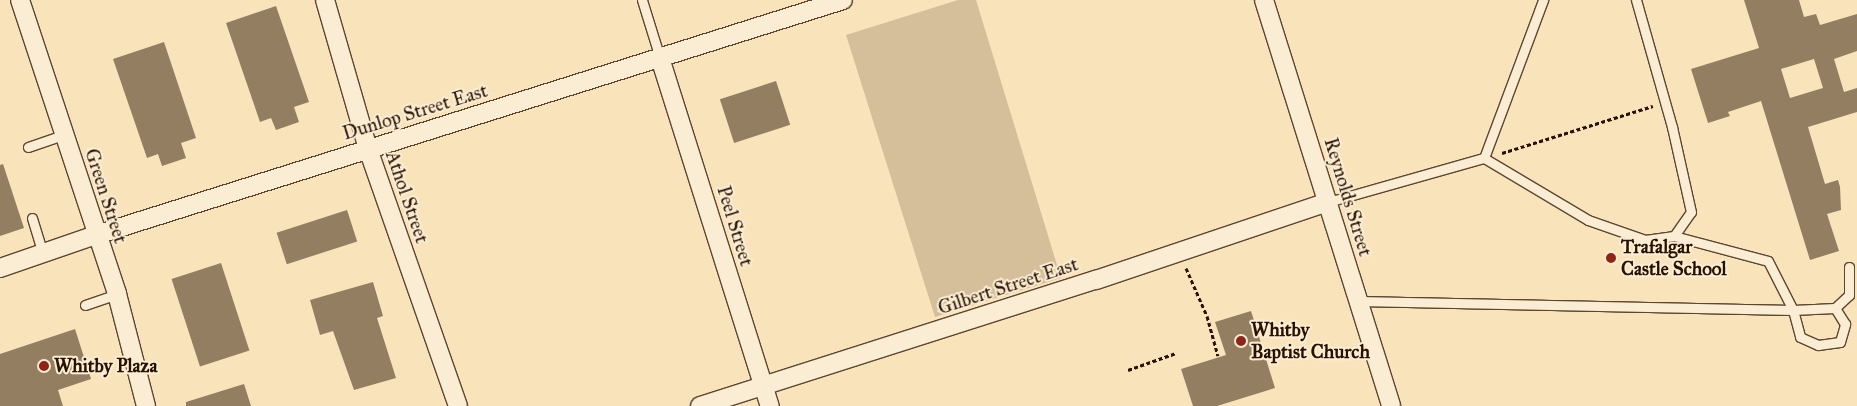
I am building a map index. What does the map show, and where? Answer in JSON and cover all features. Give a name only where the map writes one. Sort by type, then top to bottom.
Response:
[{"type":"street","name":"Athol Street","points":[[325,0],[368,149],[458,406]]},
{"type":"street","name":"Dunlop Street East","points":[[0,268],[96,235],[843,0]]},
{"type":"street","name":"Reynolds Street","points":[[1264,0],[1391,406]]},
{"type":"street","name":"Green Street","points":[[22,1],[116,294],[146,406]]},
{"type":"street","name":"Peel Street","points":[[660,58],[770,406]]},
{"type":"street","name":"Gilbert Street East","points":[[700,406],[1328,202]]},
{"type":"lane","points":[[642,0],[660,58]]},
{"type":"lane","points":[[1484,158],[1543,0]]},
{"type":"lane","points":[[1636,0],[1666,102],[1691,212],[1674,236]]},
{"type":"lane","points":[[28,147],[64,135]]},
{"type":"lane","points":[[1328,202],[1484,158],[1588,220],[1645,240],[1674,236],[1768,261],[1793,310],[1800,337],[1818,345],[1840,342],[1844,324],[1835,308]]},
{"type":"lane","points":[[32,218],[43,254]]},
{"type":"lane","points":[[1358,301],[1793,310],[1835,308],[1849,295],[1849,267]]},
{"type":"lane","points":[[85,304],[116,294]]},
{"type":"path","points":[[1484,158],[1666,102]]},
{"type":"path","points":[[1178,252],[1207,316],[1218,356]]},
{"type":"path","points":[[1128,370],[1176,353]]},
{"type":"shaded area","points":[[958,0],[976,0],[1061,278],[935,317],[846,35]]},
{"type":"building","points":[[1744,0],[1799,0],[1804,17],[1816,14],[1820,25],[1857,14],[1857,51],[1834,59],[1844,92],[1857,88],[1857,112],[1808,127],[1825,184],[1838,180],[1840,187],[1841,210],[1827,214],[1839,251],[1810,260],[1761,101],[1728,112],[1730,116],[1708,123],[1691,69],[1759,48]],"holes":[[[1814,59],[1823,88],[1790,98],[1781,69]]]},
{"type":"building","points":[[276,6],[309,102],[294,107],[299,122],[276,130],[271,118],[260,122],[226,23]]},
{"type":"building","points":[[164,42],[196,138],[181,143],[186,158],[162,166],[158,154],[147,158],[113,59]]},
{"type":"building","points":[[776,81],[790,125],[734,143],[720,99]]},
{"type":"building","points":[[3,164],[24,228],[0,236],[0,165]]},
{"type":"building","points":[[347,210],[357,241],[287,264],[277,233]]},
{"type":"building","points":[[221,263],[249,350],[200,367],[172,279]]},
{"type":"building","points":[[373,282],[383,316],[377,318],[396,378],[354,390],[333,331],[320,335],[310,300]]},
{"type":"building","name":"Whitby Baptist Church","points":[[1251,311],[1275,388],[1217,406],[1193,406],[1181,369],[1226,355],[1215,322]]},
{"type":"building","name":"Whitby Plaza","points":[[75,329],[91,379],[58,390],[63,406],[0,406],[0,354]]},
{"type":"building","points":[[244,384],[251,406],[186,406],[186,402]]},
{"type":"place","name":"Trafalgar Castle School","points":[[1611,258]]},
{"type":"place","name":"Whitby Baptist Church","points":[[1241,341]]},
{"type":"place","name":"Whitby Plaza","points":[[44,366]]}]
